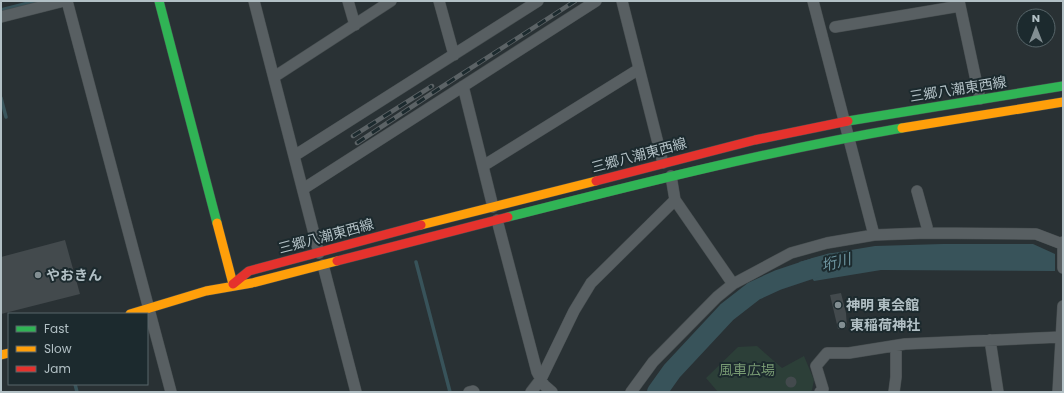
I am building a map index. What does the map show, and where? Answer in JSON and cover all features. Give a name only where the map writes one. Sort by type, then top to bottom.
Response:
[{"type":"street","points":[[1,18],[64,1]]},
{"type":"street","points":[[67,1],[150,308],[171,392]]},
{"type":"street","points":[[159,1],[233,284]]},
{"type":"street","points":[[254,1],[320,253]]},
{"type":"street","points":[[348,1],[354,25]]},
{"type":"street","points":[[274,77],[391,1]]},
{"type":"street","points":[[439,1],[454,55]]},
{"type":"street","points":[[294,156],[538,1]]},
{"type":"street","points":[[303,189],[596,1]]},
{"type":"street","points":[[622,1],[663,163]]},
{"type":"street","points":[[813,1],[874,235]]},
{"type":"street","points":[[835,27],[960,4],[980,99]]},
{"type":"street","points":[[483,166],[639,69]]},
{"type":"street","points":[[463,86],[493,207]]},
{"type":"street","name":"三郷八潮東西線","points":[[233,284],[249,271],[320,253],[352,242],[756,140],[844,121],[1063,86]]},
{"type":"street","name":"三郷八潮東西線","points":[[133,313],[233,284],[252,283],[671,176],[760,155],[848,137],[1063,102]]},
{"type":"street","points":[[671,176],[675,200],[733,284]]},
{"type":"street","points":[[917,191],[927,227],[926,233]]},
{"type":"street","points":[[531,392],[541,379],[574,311],[590,283],[675,200]]},
{"type":"street","points":[[497,220],[537,372],[544,385],[552,392]]},
{"type":"street","points":[[631,392],[652,362],[674,338],[717,297],[733,284],[791,253],[827,243],[874,235],[926,233],[1036,234],[1063,243],[1063,268]]},
{"type":"street","points":[[323,265],[356,392]]},
{"type":"street","points":[[1058,392],[1063,306]]},
{"type":"street","points":[[820,392],[823,389],[816,366],[827,353],[849,353],[896,346],[1061,337]]},
{"type":"street","points":[[990,340],[998,392]]},
{"type":"street","points":[[894,392],[896,377],[896,346]]},
{"type":"street","points":[[469,392],[474,392]]},
{"type":"green space","name":"風車広場","points":[[757,346],[782,368],[804,356],[814,380],[812,390],[810,392],[718,392],[706,378],[738,347]]},
{"type":"water","points":[[1033,244],[1055,254],[1055,271],[881,270],[814,281],[799,262],[833,253],[875,246]]},
{"type":"building","name":"やおきん","points":[[65,240],[80,294],[1,314],[1,257]]},
{"type":"building","points":[[841,293],[846,313],[847,327],[838,329],[830,295]]},
{"type":"building","points":[[789,377],[793,377],[795,378],[795,386],[789,387],[786,384],[786,380]]},
{"type":"waterway","points":[[1,10],[36,1]]},
{"type":"waterway","points":[[1,98],[6,117]]},
{"type":"waterway","points":[[416,262],[450,392]]},
{"type":"waterway","name":"垳川","points":[[657,392],[672,371],[727,312],[754,291],[778,280],[832,263]]},
{"type":"waterway","points":[[75,385],[77,392]]},
{"type":"railway","points":[[357,143],[575,1]]},
{"type":"railway","points":[[353,136],[432,86]]},
{"type":"traffic: fast","points":[[159,1],[217,223]]},
{"type":"traffic: fast","points":[[848,121],[1063,86]]},
{"type":"traffic: fast","points":[[508,217],[655,180],[803,147],[902,128]]},
{"type":"traffic: slow","points":[[902,128],[1063,102]]},
{"type":"traffic: slow","points":[[421,225],[596,181]]},
{"type":"traffic: slow","points":[[217,223],[233,284]]},
{"type":"traffic: slow","points":[[133,313],[206,291],[252,283],[337,261]]},
{"type":"traffic: slow","points":[[1,355],[8,353]]},
{"type":"traffic: jam","points":[[596,181],[755,140],[848,121]]},
{"type":"traffic: jam","points":[[337,261],[508,217]]},
{"type":"traffic: jam","points":[[233,284],[249,271],[421,225]]},
{"type":"place","name":"やおきん","points":[[38,275]]},
{"type":"place","name":"神明 東会館","points":[[838,305]]},
{"type":"place","name":"東稲荷神社","points":[[842,325]]}]
